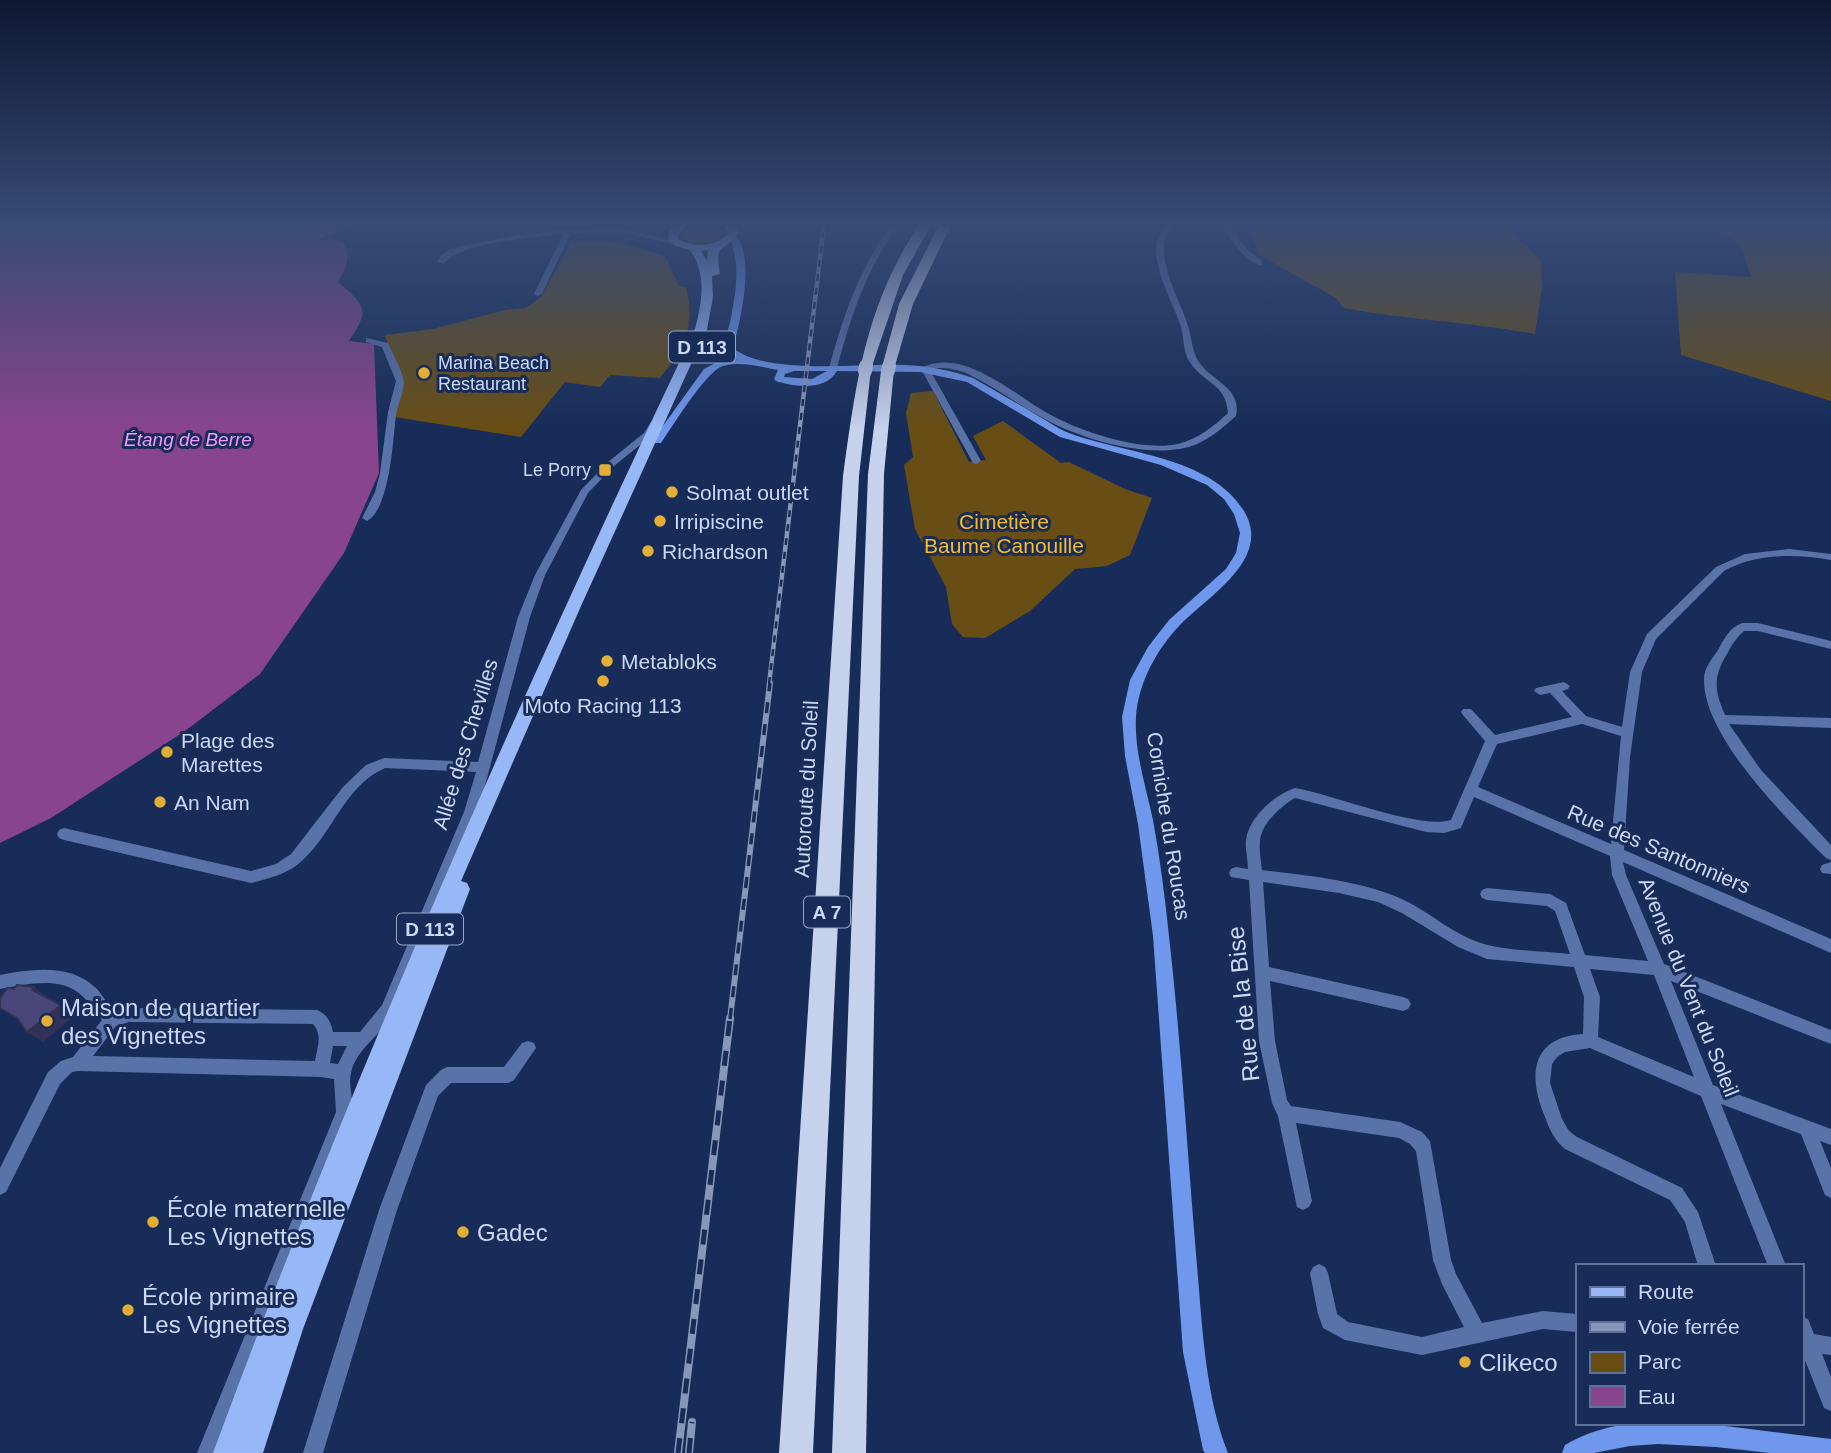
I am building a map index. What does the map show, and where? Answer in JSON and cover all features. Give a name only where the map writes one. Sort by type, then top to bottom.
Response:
[{"type":"highway","name":"Autoroute du Soleil","points":[[849,1453],[877,369],[879,318],[889,293]]},
{"type":"highway","name":"Autoroute du Soleil","points":[[796,1453],[851,477],[877,369],[912,293]]},
{"type":"main road","name":"D 113","points":[[227,1453],[274,1317],[412,969],[498,768],[704,318],[708,293]]},
{"type":"main road","name":"D 113","points":[[249,1453],[290,1329],[447,921],[510,770],[657,441],[708,334],[715,293]]},
{"type":"main road","points":[[736,362],[729,356],[728,349],[739,293]]},
{"type":"main road","name":"Corniche du Roucas","points":[[728,349],[742,359],[793,368],[925,369],[954,374],[970,380],[1064,435],[1189,471],[1211,483],[1228,497],[1240,514],[1246,533],[1242,553],[1230,572],[1174,623],[1153,650],[1137,680],[1129,717],[1132,756],[1146,824],[1161,936],[1194,1352],[1211,1442],[1217,1453]]},
{"type":"main road","points":[[657,441],[706,371],[722,363],[736,362],[761,368],[779,379],[797,383],[817,382],[831,374],[833,368]]},
{"type":"main road","points":[[779,379],[781,372],[793,368]]},
{"type":"main road","points":[[1573,1453],[1599,1439],[1677,1433],[1735,1437],[1831,1450]]},
{"type":"street","points":[[833,368],[855,293]]},
{"type":"street","points":[[976,461],[925,369],[935,364],[964,368],[1046,417],[1084,433],[1133,446],[1174,449],[1213,434],[1233,414],[1233,403],[1228,392],[1192,359],[1173,293]]},
{"type":"street","points":[[368,518],[385,473],[392,412],[400,381],[385,345],[369,340]]},
{"type":"street","name":"Allée des Chevilles","points":[[207,1453],[344,1112],[345,1064],[360,1039],[382,1020],[388,1010],[471,812],[524,617],[556,539],[584,492],[611,464],[647,435],[661,416]]},
{"type":"street","name":"Avenue du Vent du Soleil","points":[[1776,1264],[1619,875],[1617,854],[1632,690],[1648,641],[1674,612],[1720,569],[1732,562],[1781,552],[1831,557]]},
{"type":"street","points":[[1831,645],[1758,627],[1738,628],[1711,673],[1710,691],[1721,719],[1751,768],[1786,809],[1831,854]]},
{"type":"street","points":[[1552,689],[1582,719],[1627,733]]},
{"type":"street","points":[[1467,712],[1492,740]]},
{"type":"street","points":[[1492,740],[1582,719]]},
{"type":"street","points":[[1721,719],[1831,723]]},
{"type":"street","points":[[1471,790],[1492,740]]},
{"type":"street","points":[[64,834],[251,877],[272,872],[295,859],[349,791],[374,765],[384,763],[482,767]]},
{"type":"street","name":"Rue des Santonniers","points":[[1471,790],[1831,946]]},
{"type":"street","name":"Rue de la Bise","points":[[1303,1201],[1286,1113],[1280,1103],[1267,1041],[1254,875],[1254,833],[1289,794],[1308,794],[1410,824],[1449,829],[1456,824],[1471,790]]},
{"type":"street","points":[[1236,873],[1376,895],[1431,921],[1469,946],[1487,952],[1659,969],[1831,1037]]},
{"type":"street","points":[[1487,894],[1550,900],[1558,904],[1592,997],[1590,1041]]},
{"type":"street","points":[[1262,972],[1403,1004]]},
{"type":"street","points":[[0,982],[35,976],[71,982],[89,992],[111,1020]]},
{"type":"street","points":[[78,1063],[111,1020],[129,1014],[317,1017],[324,1025],[327,1039],[321,1069]]},
{"type":"street","points":[[327,1039],[360,1039]]},
{"type":"street","points":[[1706,1264],[1692,1218],[1676,1194],[1571,1143],[1558,1130],[1541,1085],[1545,1063],[1562,1044],[1590,1041],[1707,1090],[1831,1137]]},
{"type":"street","points":[[313,1453],[388,1210],[432,1091],[447,1075],[508,1076],[528,1048]]},
{"type":"street","points":[[0,1186],[54,1078],[67,1066],[78,1063],[321,1069],[343,1073]]},
{"type":"street","points":[[1286,1113],[1400,1130],[1416,1138],[1424,1147],[1442,1260],[1448,1278],[1477,1334]]},
{"type":"street","points":[[1805,1127],[1831,1189]]},
{"type":"street","points":[[1320,1273],[1330,1321],[1345,1331],[1422,1346],[1543,1320],[1576,1323]]},
{"type":"street","points":[[1803,1337],[1831,1346]]},
{"type":"street","points":[[1803,1337],[1831,1401]]},
{"type":"green space","points":[[543,293],[687,293],[690,314],[686,336],[676,357],[660,378],[610,375],[600,387],[565,382],[521,437],[394,417],[403,389],[385,335],[433,329],[505,310],[526,308]]},
{"type":"green space","points":[[1327,293],[1541,293],[1535,334],[1344,308],[1336,298]]},
{"type":"green space","points":[[1677,293],[1831,293],[1831,401],[1681,355]]},
{"type":"green space","name":"Cimetière Baume Canouille","points":[[933,391],[969,462],[986,460],[973,436],[1003,421],[1061,463],[1069,462],[1125,489],[1152,498],[1130,555],[1107,566],[1075,569],[1030,611],[985,638],[963,637],[952,624],[946,587],[915,529],[904,465],[913,457],[906,413],[911,393]]},
{"type":"water","name":"Étang de Berre","points":[[0,293],[350,293],[359,303],[362,315],[349,341],[374,344],[379,473],[344,553],[260,674],[185,731],[51,818],[0,843]]},
{"type":"building","points":[[17,985],[34,987],[32,990],[61,1005],[27,1032],[17,1018],[0,1008],[0,999],[7,988],[14,989]]},
{"type":"railway","points":[[769,684],[816,293]]},
{"type":"railway","points":[[730,1019],[770,683]]},
{"type":"railway","points":[[678,1453],[730,1018]]},
{"type":"railway","points":[[689,1453],[692,1422]]},
{"type":"place","name":"Marina Beach Restaurant","points":[[424,373]]},
{"type":"place","name":"Le Porry","points":[[605,470]]},
{"type":"place","name":"Solmat outlet","points":[[672,492]]},
{"type":"place","name":"Irripiscine","points":[[660,521]]},
{"type":"place","name":"Richardson","points":[[648,551]]},
{"type":"place","name":"Metabloks","points":[[607,661]]},
{"type":"place","name":"Moto Racing 113","points":[[603,681]]},
{"type":"place","name":"Plage des Marettes","points":[[167,752]]},
{"type":"place","name":"An Nam","points":[[160,802]]},
{"type":"place","name":"Maison de quartier des Vignettes","points":[[47,1021]]},
{"type":"place","name":"École maternelle Les Vignettes","points":[[153,1222]]},
{"type":"place","name":"Gadec","points":[[463,1232]]},
{"type":"place","name":"École primaire Les Vignettes","points":[[128,1310]]},
{"type":"place","name":"Clikeco","points":[[1465,1362]]}]
